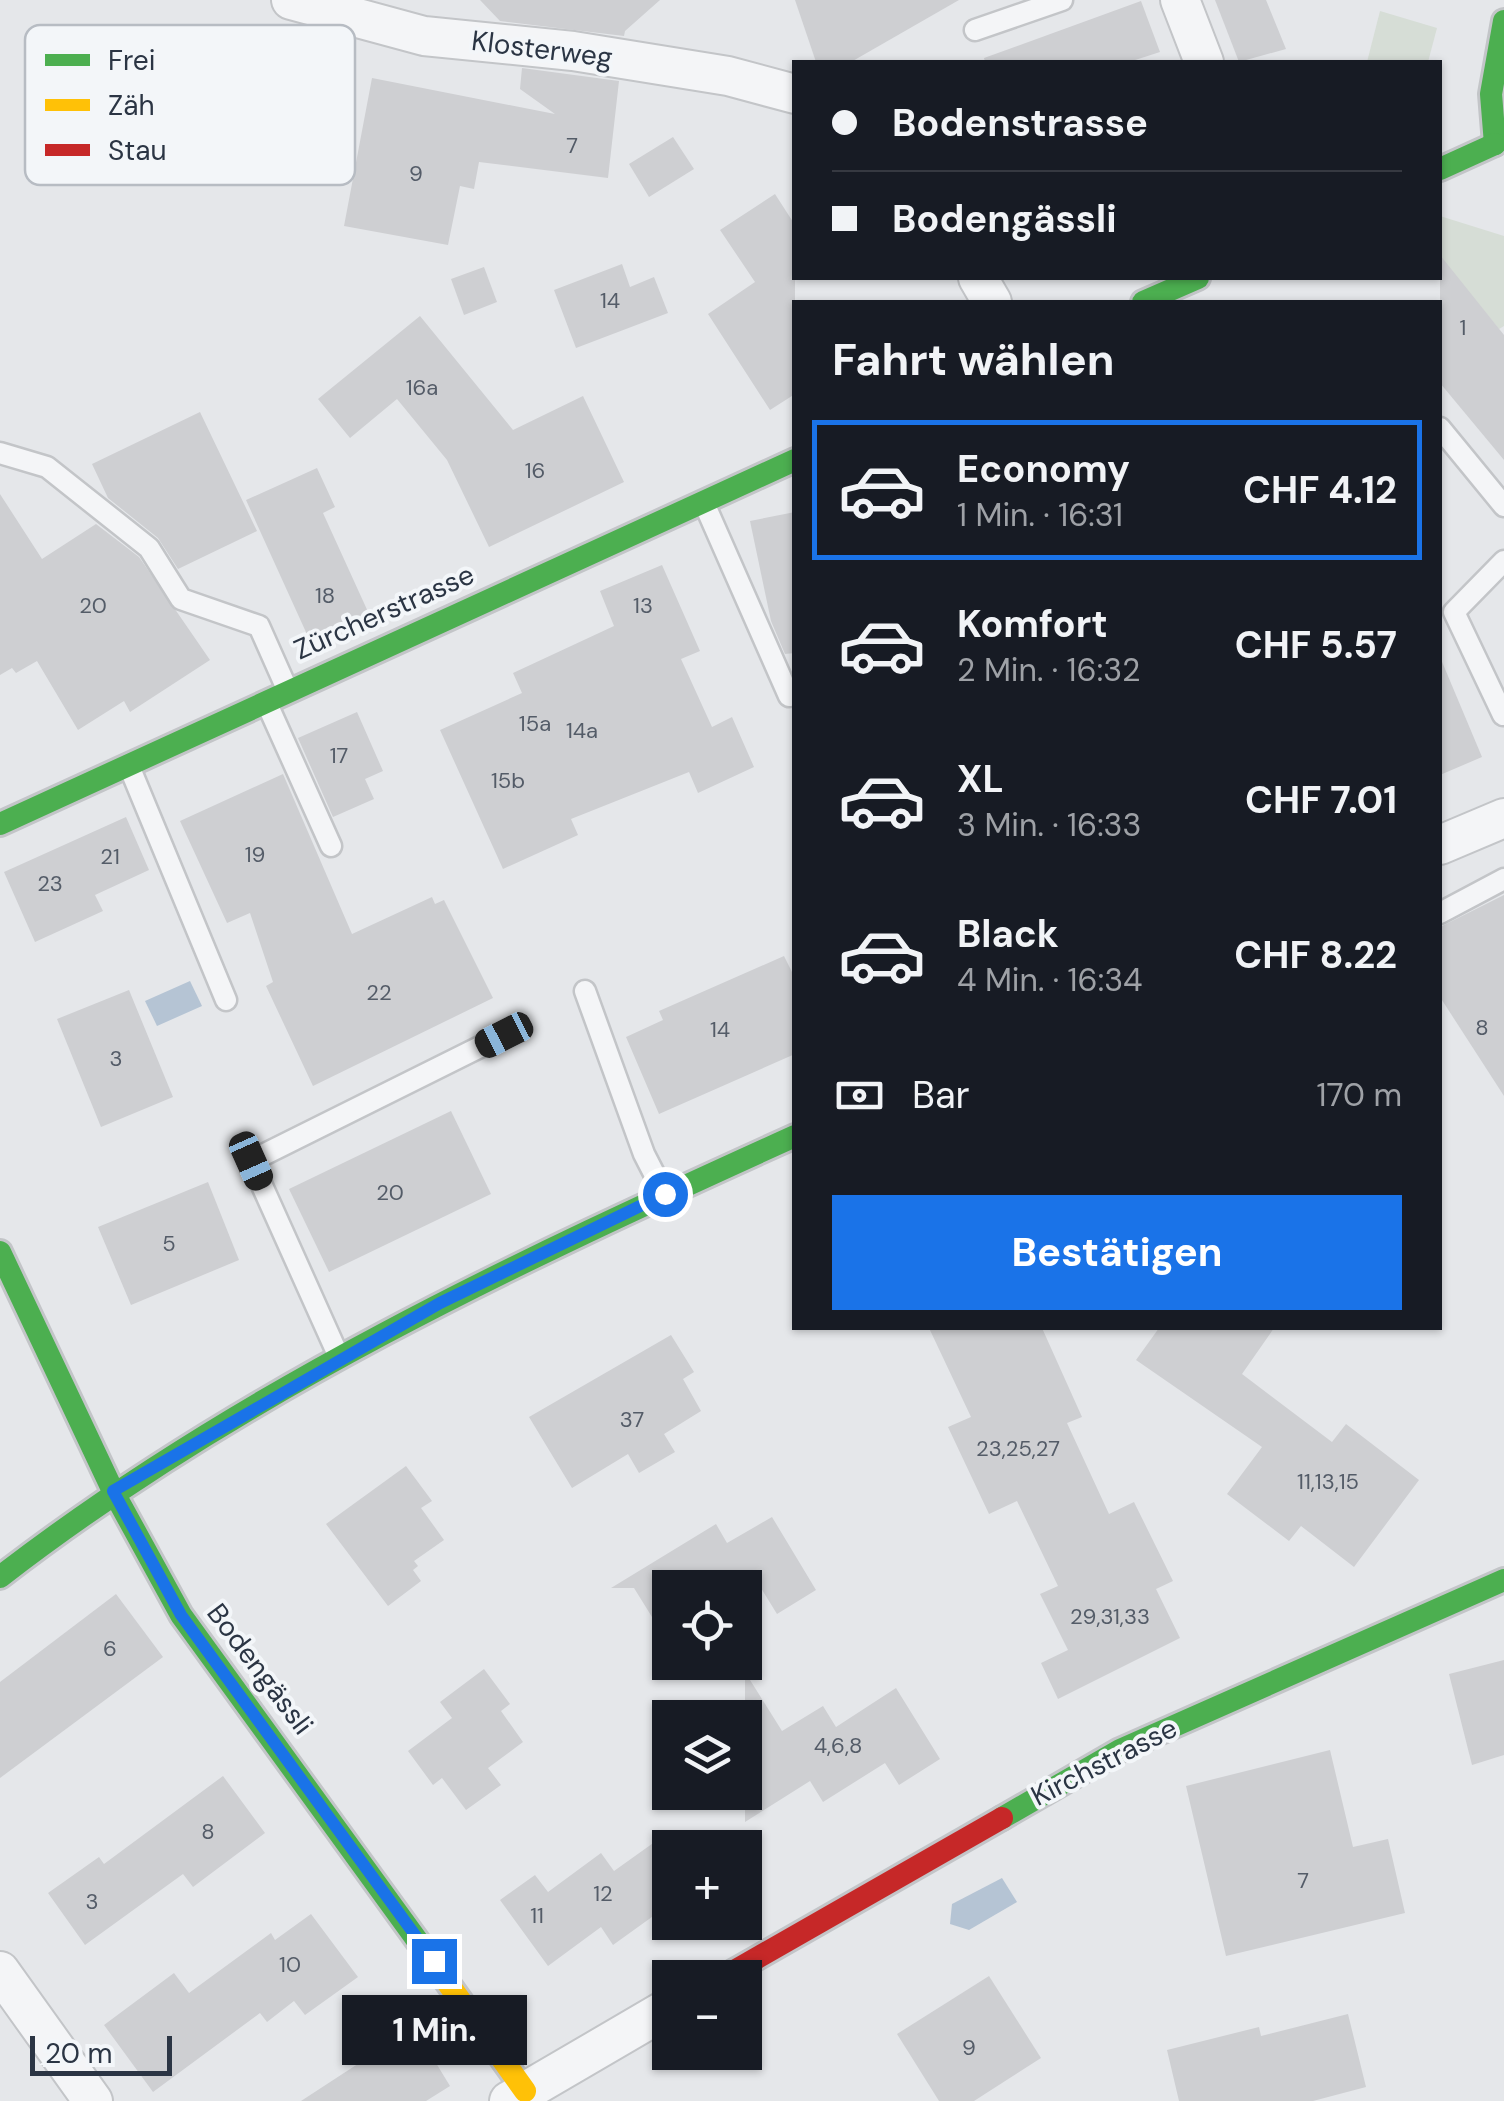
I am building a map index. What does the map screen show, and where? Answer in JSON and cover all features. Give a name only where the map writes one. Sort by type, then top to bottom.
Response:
[{"type":"street","name":"Klosterweg","points":[[291,0],[424,36],[572,50],[728,76],[792,93]]},
{"type":"street","points":[[1180,0],[1203,60]]},
{"type":"street","points":[[1442,168],[1499,150],[1491,94],[1504,21]]},
{"type":"street","points":[[1147,300],[1193,280]]},
{"type":"street","name":"Zürcherstrasse","points":[[1,821],[792,461]]},
{"type":"street","points":[[1442,844],[1504,818]]},
{"type":"street","points":[[0,1576],[113,1491],[340,1359],[546,1250],[792,1137]]},
{"type":"street","name":"Bodengässli","points":[[0,1252],[113,1491],[181,1615],[277,1742],[517,2096]]},
{"type":"street","name":"Kirchstrasse","points":[[753,1960],[1120,1750],[1358,1640],[1504,1580]]},
{"type":"street","points":[[0,1971],[93,2101]]},
{"type":"street","points":[[517,2096],[652,2018]]},
{"type":"lane","points":[[975,30],[1062,0]]},
{"type":"lane","points":[[1442,430],[1504,506]]},
{"type":"lane","points":[[0,452],[46,467],[149,548],[180,599],[259,626],[287,689]]},
{"type":"lane","points":[[704,501],[790,696]]},
{"type":"lane","points":[[1503,715],[1454,612],[1504,561]]},
{"type":"lane","points":[[265,700],[331,846]]},
{"type":"lane","points":[[128,764],[226,1000]]},
{"type":"lane","points":[[1442,913],[1504,878]]},
{"type":"lane","points":[[585,991],[644,1154],[665,1194]]},
{"type":"lane","points":[[340,1359],[251,1161],[504,1035]]},
{"type":"shaded area","points":[[1380,11],[1437,28],[1429,60],[1368,60]]},
{"type":"shaded area","points":[[1442,217],[1504,236],[1504,326],[1499,329],[1442,260]]},
{"type":"water","points":[[190,981],[202,1006],[157,1026],[145,1001]]},
{"type":"water","points":[[1002,1878],[1017,1902],[969,1930],[950,1924],[952,1904]]},
{"type":"building","points":[[480,0],[660,0],[624,36],[500,21]]},
{"type":"building","points":[[795,0],[959,0],[854,60],[815,60]]},
{"type":"building","points":[[1215,0],[1266,0],[1286,49],[1238,60]]},
{"type":"building","points":[[1141,1],[1160,52],[1135,60],[984,58]]},
{"type":"building","points":[[522,68],[619,81],[608,178],[479,162],[474,189],[460,186],[448,245],[344,226],[352,185],[355,185],[372,78],[555,114],[520,89]]},
{"type":"building","points":[[673,137],[694,169],[649,197],[629,164]]},
{"type":"building","points":[[775,194],[792,220],[792,396],[770,410],[708,314],[755,282],[720,230]]},
{"type":"building","points":[[1442,258],[1504,335],[1504,460],[1442,385]]},
{"type":"building","points":[[622,264],[630,287],[654,277],[668,313],[576,348],[554,290]]},
{"type":"building","points":[[484,267],[497,302],[464,315],[451,279]]},
{"type":"building","points":[[420,316],[513,430],[583,396],[624,482],[489,547],[447,460],[397,399],[350,438],[318,399]]},
{"type":"building","points":[[200,412],[257,531],[178,569],[158,538],[108,498],[92,464]]},
{"type":"building","points":[[317,468],[335,507],[323,513],[369,614],[310,641],[246,500]]},
{"type":"building","points":[[0,494],[42,559],[96,524],[139,557],[210,660],[130,712],[124,701],[78,730],[37,661],[16,673],[12,668],[0,675]]},
{"type":"building","points":[[792,513],[792,653],[785,654],[771,621],[750,521]]},
{"type":"building","points":[[662,565],[700,651],[681,659],[712,727],[732,717],[754,767],[698,793],[689,772],[571,819],[578,835],[503,869],[440,730],[522,693],[513,673],[614,626],[600,591]]},
{"type":"building","points":[[1442,662],[1482,757],[1442,774]]},
{"type":"building","points":[[357,712],[383,771],[365,779],[374,799],[333,817],[298,738]]},
{"type":"building","points":[[283,774],[352,934],[432,897],[435,904],[444,900],[493,998],[313,1086],[266,986],[273,982],[250,913],[227,923],[180,821]]},
{"type":"building","points":[[126,817],[149,870],[95,895],[103,911],[35,942],[4,872]]},
{"type":"building","points":[[1504,895],[1504,1096],[1442,1000],[1442,926]]},
{"type":"building","points":[[784,956],[792,972],[792,1055],[659,1114],[626,1037],[663,1020],[659,1011]]},
{"type":"building","points":[[129,990],[173,1097],[101,1127],[57,1019]]},
{"type":"building","points":[[451,1111],[491,1194],[329,1272],[289,1189]]},
{"type":"building","points":[[208,1182],[239,1260],[131,1305],[98,1227]]},
{"type":"building","points":[[930,1330],[1043,1330],[1082,1417],[1067,1423],[1109,1514],[1134,1502],[1173,1581],[1156,1589],[1180,1638],[1058,1699],[1041,1663],[1068,1650],[1040,1594],[1058,1586],[1017,1501],[989,1514],[948,1427],[971,1417]]},
{"type":"building","points":[[1158,1330],[1273,1330],[1242,1374],[1332,1442],[1346,1424],[1419,1480],[1354,1567],[1301,1526],[1289,1541],[1227,1494],[1262,1447],[1136,1360]]},
{"type":"building","points":[[671,1335],[694,1372],[683,1379],[701,1411],[664,1434],[675,1452],[639,1473],[628,1454],[572,1488],[529,1417]]},
{"type":"building","points":[[406,1466],[432,1501],[421,1508],[444,1540],[414,1561],[418,1566],[413,1570],[421,1581],[388,1606],[326,1524]]},
{"type":"building","points":[[772,1517],[816,1590],[777,1614],[762,1590],[762,1570],[652,1570],[652,1617],[634,1588],[611,1588],[716,1524],[727,1543]]},
{"type":"building","points":[[116,1594],[163,1657],[0,1778],[0,1682]]},
{"type":"building","points":[[1504,1660],[1504,1755],[1472,1765],[1449,1674]]},
{"type":"building","points":[[484,1669],[510,1704],[501,1711],[523,1742],[488,1768],[501,1785],[466,1810],[442,1778],[433,1785],[408,1751],[452,1718],[440,1702]]},
{"type":"building","points":[[745,1680],[750,1680],[782,1731],[823,1706],[836,1727],[896,1688],[940,1759],[899,1785],[885,1763],[823,1802],[810,1781],[745,1822],[745,1810],[762,1810],[762,1700],[745,1700]]},
{"type":"building","points":[[1330,1750],[1353,1847],[1388,1839],[1405,1913],[1226,1956],[1186,1786]]},
{"type":"building","points":[[223,1776],[265,1833],[193,1887],[183,1874],[85,1945],[48,1893],[99,1857],[104,1864]]},
{"type":"building","points":[[652,1844],[652,1917],[613,1945],[601,1927],[548,1966],[500,1900],[535,1875],[548,1892],[601,1853],[614,1871]]},
{"type":"building","points":[[311,1914],[358,1977],[305,2015],[294,2001],[267,2022],[260,2013],[153,2092],[104,2025],[174,1973],[189,1993],[271,1933],[275,1940]]},
{"type":"building","points":[[989,1976],[1041,2058],[974,2101],[939,2101],[897,2034]]},
{"type":"building","points":[[1348,2014],[1366,2087],[1313,2101],[1179,2101],[1167,2050],[1259,2027],[1261,2036]]},
{"type":"building","points":[[390,2043],[400,2059],[425,2045],[450,2086],[426,2101],[301,2101]]},
{"type":"traffic: fast","points":[[1495,144],[1491,94],[1504,21]]},
{"type":"traffic: fast","points":[[1442,168],[1495,144]]},
{"type":"traffic: fast","points":[[1148,300],[1193,280]]},
{"type":"traffic: fast","points":[[0,824],[792,461]]},
{"type":"traffic: fast","points":[[0,1577],[187,1447],[284,1389],[485,1281],[792,1137]]},
{"type":"traffic: fast","points":[[0,1252],[113,1491],[181,1615],[422,1947]]},
{"type":"traffic: fast","points":[[1002,1818],[1120,1750],[1504,1580]]},
{"type":"traffic: slow","points":[[422,1947],[525,2091]]},
{"type":"traffic: jam","points":[[754,1960],[1002,1818]]},
{"type":"route","points":[[434,1961],[181,1615],[113,1491],[440,1303],[598,1223],[665,1194]]}]
